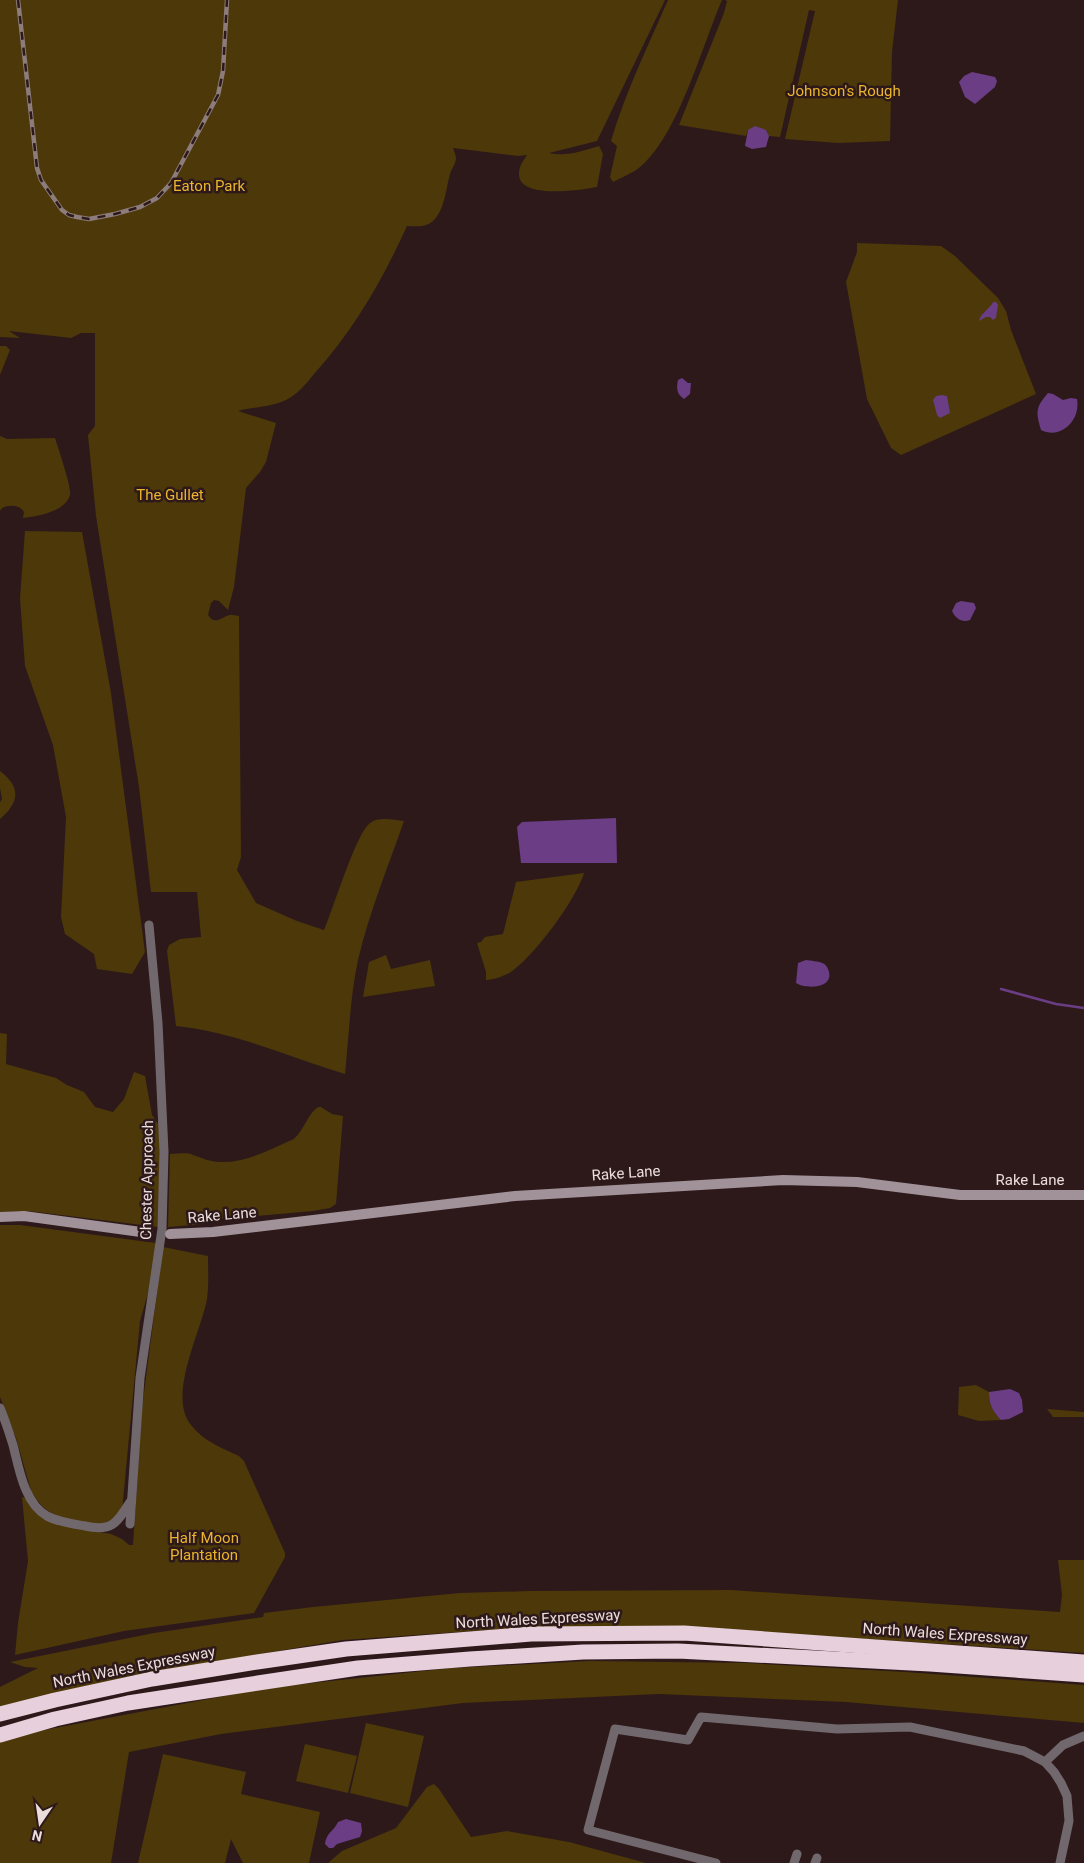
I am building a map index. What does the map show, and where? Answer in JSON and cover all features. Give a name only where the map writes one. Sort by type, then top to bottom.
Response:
[{"type":"highway","name":"North Wales Expressway","points":[[0,1714],[152,1679],[256,1662],[346,1650],[531,1634],[684,1633],[1084,1662]]},
{"type":"highway","name":"North Wales Expressway","points":[[0,1734],[55,1719],[128,1703],[358,1668],[583,1652],[678,1651],[930,1664],[1084,1675]]},
{"type":"street","name":"Chester Approach","points":[[130,1524],[140,1378],[162,1229],[164,1152],[158,1023],[149,925]]},
{"type":"street","name":"Rake Lane","points":[[170,1234],[213,1232],[515,1196],[788,1180],[857,1182],[960,1195],[1084,1195]]},
{"type":"street","points":[[0,1217],[24,1216],[148,1232]]},
{"type":"street","points":[[0,1408],[13,1444],[22,1482],[33,1502],[47,1516],[88,1527],[104,1528],[114,1525],[122,1516],[132,1498]]},
{"type":"street","points":[[716,1863],[588,1830],[615,1730],[688,1740],[701,1717],[837,1729],[910,1727],[1024,1751],[1045,1762],[1061,1783],[1067,1796],[1069,1821],[1060,1863]]},
{"type":"street","points":[[1045,1762],[1063,1745],[1084,1736]]},
{"type":"street","points":[[794,1863],[797,1854]]},
{"type":"green space","name":"Eaton Park","points":[[0,0],[665,0],[597,141],[549,153],[568,154],[599,146],[603,154],[597,187],[565,191],[539,190],[528,187],[521,181],[519,170],[527,155],[518,156],[453,148],[456,161],[450,174],[440,211],[433,221],[427,225],[407,226],[378,285],[342,340],[305,385],[290,398],[275,404],[238,411],[276,423],[266,462],[246,488],[234,587],[228,610],[219,601],[214,600],[211,603],[208,615],[213,620],[231,615],[239,616],[241,857],[237,870],[256,903],[297,921],[324,930],[364,830],[370,823],[378,820],[404,821],[362,942],[351,1003],[345,1074],[241,1039],[176,1026],[167,951],[169,945],[180,939],[201,937],[197,892],[151,892],[139,787],[96,516],[88,435],[95,426],[95,333],[81,333],[71,338],[9,331],[20,338],[0,337]]},
{"type":"green space","points":[[668,0],[722,0],[688,89],[666,134],[654,153],[640,167],[613,182],[610,177],[617,146],[611,141],[630,87]]},
{"type":"green space","name":"Johnson's Rough","points":[[725,0],[898,0],[892,52],[890,141],[838,143],[785,139],[815,11],[809,10],[780,137],[769,136],[766,130],[748,130],[746,136],[679,125],[724,13],[727,1]]},
{"type":"green space","points":[[857,243],[941,246],[955,256],[998,298],[1006,311],[1011,330],[1036,394],[901,455],[891,448],[867,399],[846,282],[857,252]],"holes":[[[993,302],[997,309],[995,313],[986,317],[983,313],[990,308]]]},
{"type":"green space","points":[[0,346],[6,346],[10,350],[0,375]]},
{"type":"green space","points":[[0,436],[7,439],[55,438],[70,491],[67,501],[63,505],[50,512],[23,518],[24,512],[17,506],[5,507],[0,511]]},
{"type":"green space","points":[[25,531],[82,532],[111,693],[145,952],[132,974],[97,969],[94,954],[65,934],[61,917],[66,817],[53,745],[25,666],[20,598]]},
{"type":"green space","points":[[0,771],[12,783],[15,795],[11,807],[0,819],[0,802],[2,799]]},
{"type":"green space","points":[[584,873],[580,884],[563,912],[531,954],[511,972],[499,978],[486,980],[486,972],[477,943],[481,942],[485,937],[503,934],[516,882]]},
{"type":"green space","points":[[386,955],[391,969],[430,960],[435,986],[363,997],[369,962]]},
{"type":"green space","points":[[0,1033],[7,1034],[6,1064],[56,1078],[84,1092],[95,1107],[113,1112],[124,1099],[134,1072],[145,1076],[152,1115],[159,1125],[161,1150],[158,1227],[29,1211],[0,1212]]},
{"type":"green space","points":[[318,1107],[332,1114],[343,1116],[336,1204],[330,1208],[313,1211],[221,1219],[204,1224],[168,1227],[170,1154],[188,1154],[209,1161],[220,1162],[249,1158],[294,1139]]},
{"type":"green space","points":[[0,1225],[20,1225],[156,1243],[151,1283],[140,1321],[121,1522],[117,1527],[75,1523],[51,1513],[32,1494],[16,1438],[0,1397]]},
{"type":"green space","name":"Half Moon Plantation","points":[[163,1247],[208,1256],[207,1299],[184,1381],[183,1398],[185,1413],[196,1431],[213,1444],[239,1456],[244,1461],[285,1553],[285,1557],[254,1613],[124,1631],[15,1655],[28,1561],[22,1497],[29,1499],[71,1527],[111,1534],[129,1545],[133,1545],[142,1408]]},
{"type":"green space","points":[[976,1385],[989,1392],[995,1414],[1001,1420],[979,1421],[958,1415],[959,1387]]},
{"type":"green space","points":[[1047,1409],[1084,1412],[1084,1417],[1053,1417]]},
{"type":"green space","points":[[1058,1560],[1084,1560],[1084,1653],[696,1628],[516,1628],[343,1640],[130,1676],[0,1707],[0,1687],[38,1668],[25,1667],[10,1662],[154,1633],[263,1617],[264,1613],[460,1593],[731,1590],[1060,1612],[1062,1595]]},
{"type":"green space","points":[[590,1661],[746,1663],[1084,1685],[1084,1723],[846,1702],[659,1694],[463,1703],[221,1734],[129,1752],[111,1863],[0,1863],[0,1742],[39,1731],[266,1688],[451,1668]]},
{"type":"green space","points":[[366,1723],[424,1736],[408,1807],[350,1793]]},
{"type":"green space","points":[[305,1744],[357,1756],[348,1793],[296,1781]]},
{"type":"green space","points":[[163,1754],[246,1772],[241,1794],[320,1812],[309,1863],[243,1863],[231,1839],[225,1863],[138,1863]]},
{"type":"green space","points":[[434,1784],[471,1837],[507,1831],[569,1842],[646,1863],[328,1863],[342,1851],[396,1828],[427,1787]]},
{"type":"shaded area","points":[[972,72],[995,77],[997,81],[995,87],[975,104],[965,97],[959,82],[964,76]]},
{"type":"shaded area","points":[[755,126],[766,130],[769,136],[766,147],[752,149],[745,146],[748,130]]},
{"type":"shaded area","points":[[993,302],[996,302],[998,305],[996,318],[993,320],[990,317],[986,317],[979,321],[981,315]]},
{"type":"shaded area","points":[[682,378],[691,383],[690,394],[684,399],[677,389],[678,380]]},
{"type":"shaded area","points":[[1048,393],[1063,400],[1077,399],[1076,414],[1073,421],[1062,430],[1056,432],[1041,430],[1038,419],[1039,407]]},
{"type":"shaded area","points":[[936,396],[947,396],[950,413],[940,418],[937,415],[933,400]]},
{"type":"shaded area","points":[[961,601],[974,603],[976,608],[970,620],[960,620],[952,611],[956,603]]},
{"type":"shaded area","points":[[616,818],[617,863],[521,863],[517,827],[522,822]]},
{"type":"shaded area","points":[[806,960],[826,965],[829,972],[827,982],[823,985],[811,987],[796,983],[798,963]]},
{"type":"shaded area","points":[[1010,1389],[1019,1393],[1023,1412],[1009,1419],[1001,1420],[995,1414],[992,1407],[989,1392]]},
{"type":"shaded area","points":[[346,1819],[361,1823],[362,1831],[360,1837],[329,1848],[325,1844],[327,1837],[338,1822]]},
{"type":"waterway","points":[[1001,989],[1056,1004],[1084,1008]]},
{"type":"railway","points":[[18,0],[37,168],[41,180],[62,210],[69,215],[89,219],[140,207],[157,198],[171,183],[218,95],[223,71],[227,0]]},
{"type":"park label","name":"The Gullet","points":[[170,495]]}]
